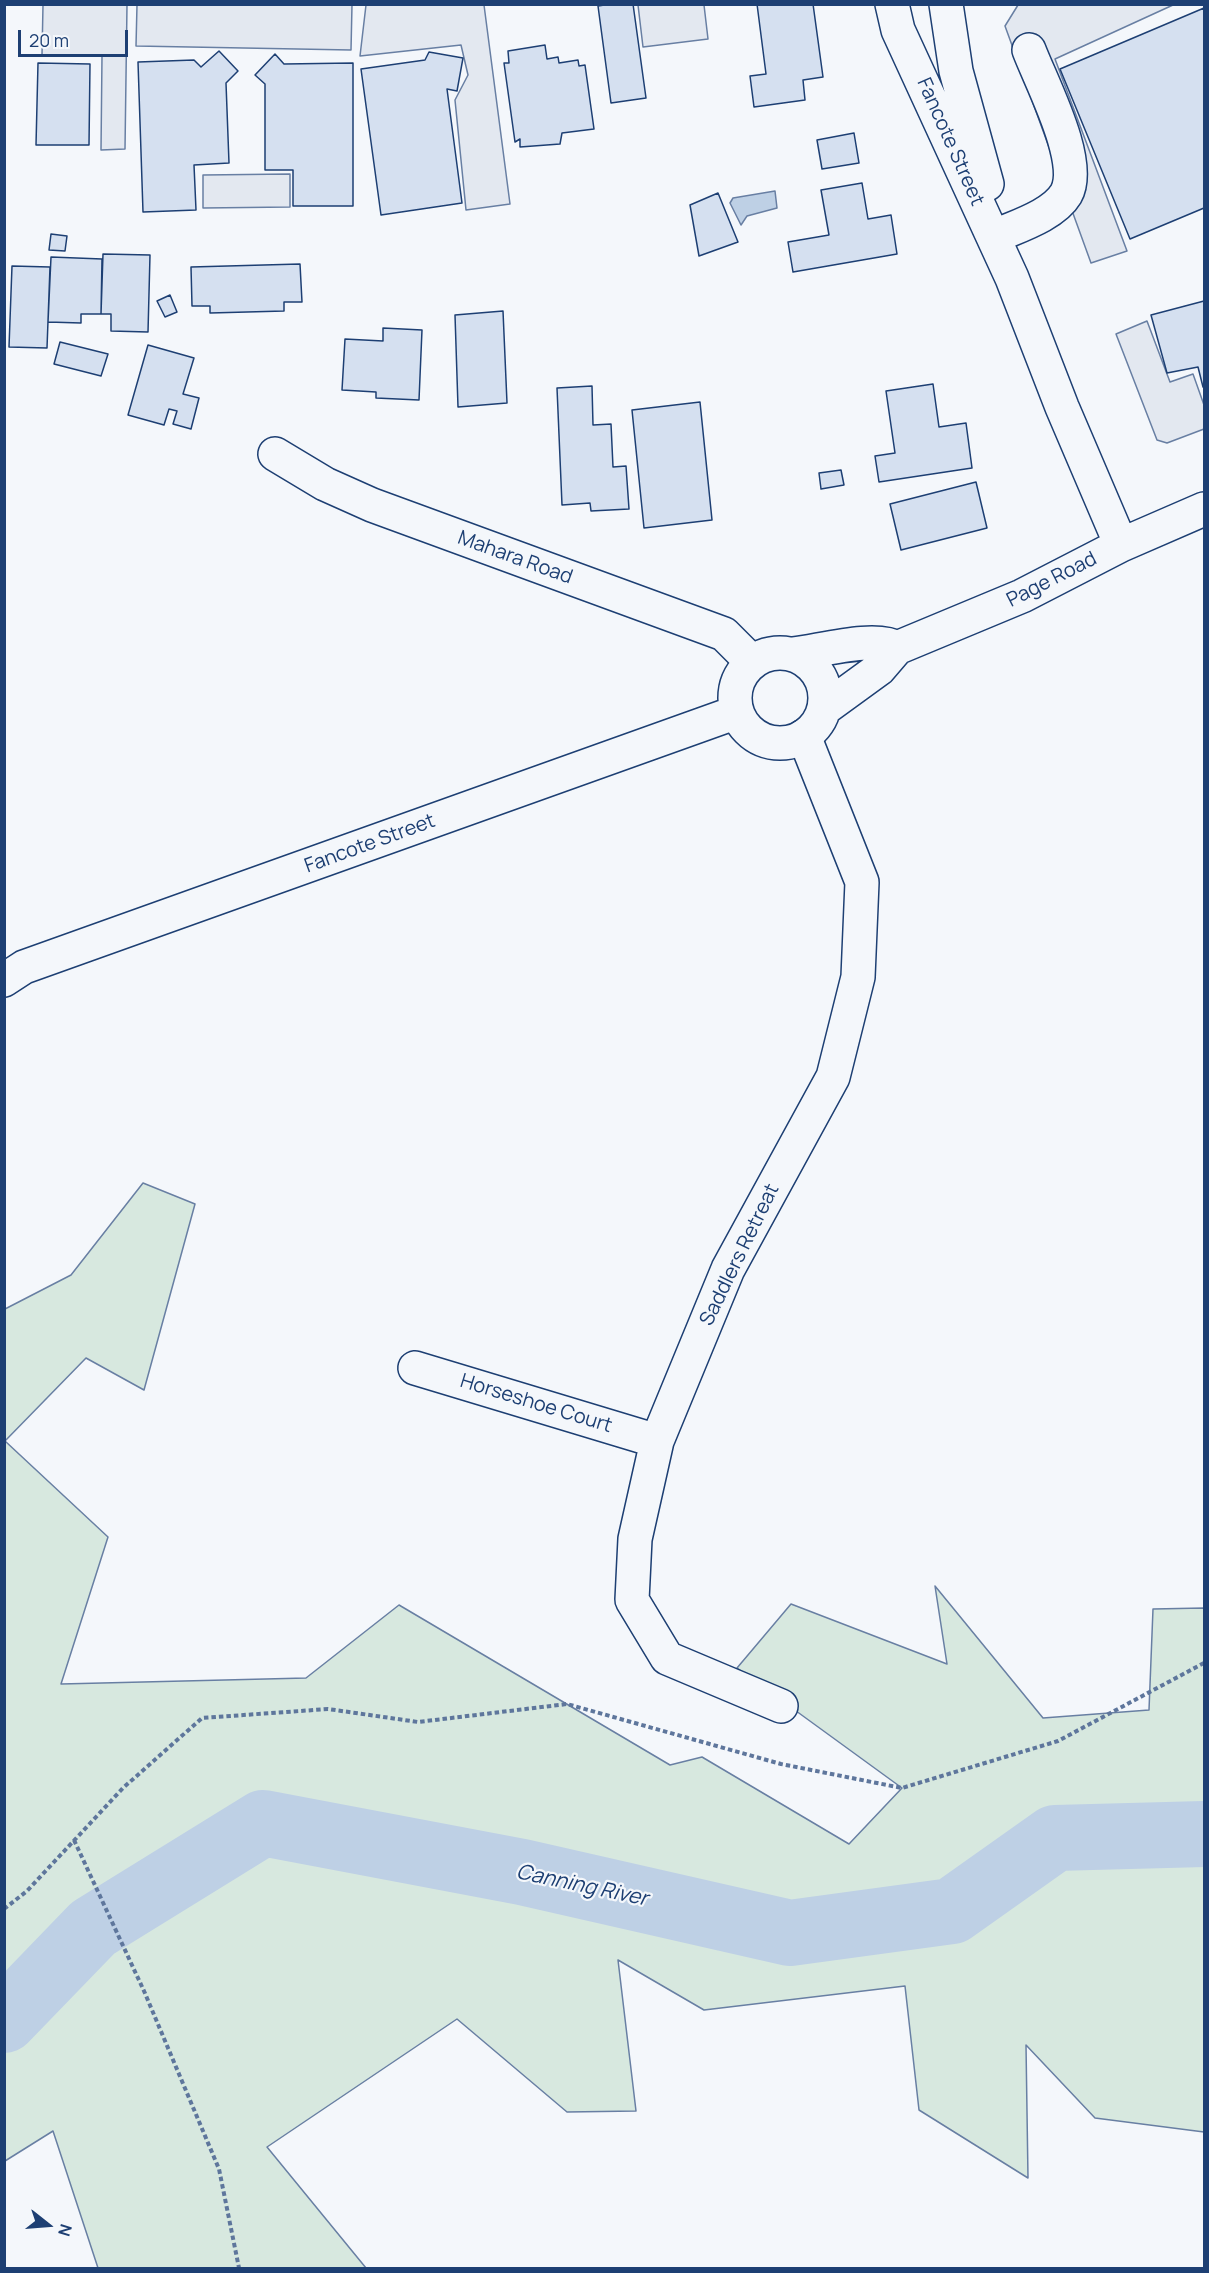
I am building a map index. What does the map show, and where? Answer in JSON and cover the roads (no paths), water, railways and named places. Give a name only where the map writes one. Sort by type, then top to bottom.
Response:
[{"type":"main road","name":"Fancote Street","points":[[891,4],[898,30],[1012,278],[1062,407],[1121,545]]},
{"type":"main road","name":"Fancote Street","points":[[946,4],[956,71],[1012,278]]},
{"type":"main road","points":[[1000,234],[1051,208],[1066,194],[1070,178],[1070,154],[1029,50]]},
{"type":"main road","name":"Mahara Road","points":[[275,454],[326,484],[372,505],[724,634],[752,662]]},
{"type":"main road","name":"Page Road","points":[[824,708],[879,669],[897,648],[1022,596],[1121,545],[1204,509]]},
{"type":"main road","points":[[794,654],[807,661],[818,671],[824,685],[824,708],[813,729],[804,736],[778,743],[765,740],[753,734],[737,712],[737,685],[752,662],[765,654],[779,652],[794,654],[874,643],[890,644],[897,648]]},
{"type":"main road","name":"Fancote Street","points":[[4,980],[24,967],[737,712]]},
{"type":"main road","name":"Saddlers Retreat","points":[[781,1706],[667,1658],[632,1600],[635,1539],[657,1441],[729,1269],[833,1077],[858,977],[861,882],[804,736]]},
{"type":"main road","name":"Horseshoe Court","points":[[415,1368],[657,1441]]},
{"type":"water","points":[[775,191],[777,208],[747,216],[741,225],[730,203],[733,198]]},
{"type":"waterway","name":"Canning River","points":[[4,2020],[93,1928],[263,1823],[522,1872],[790,1933],[952,1911],[1055,1838],[1204,1834]]}]
